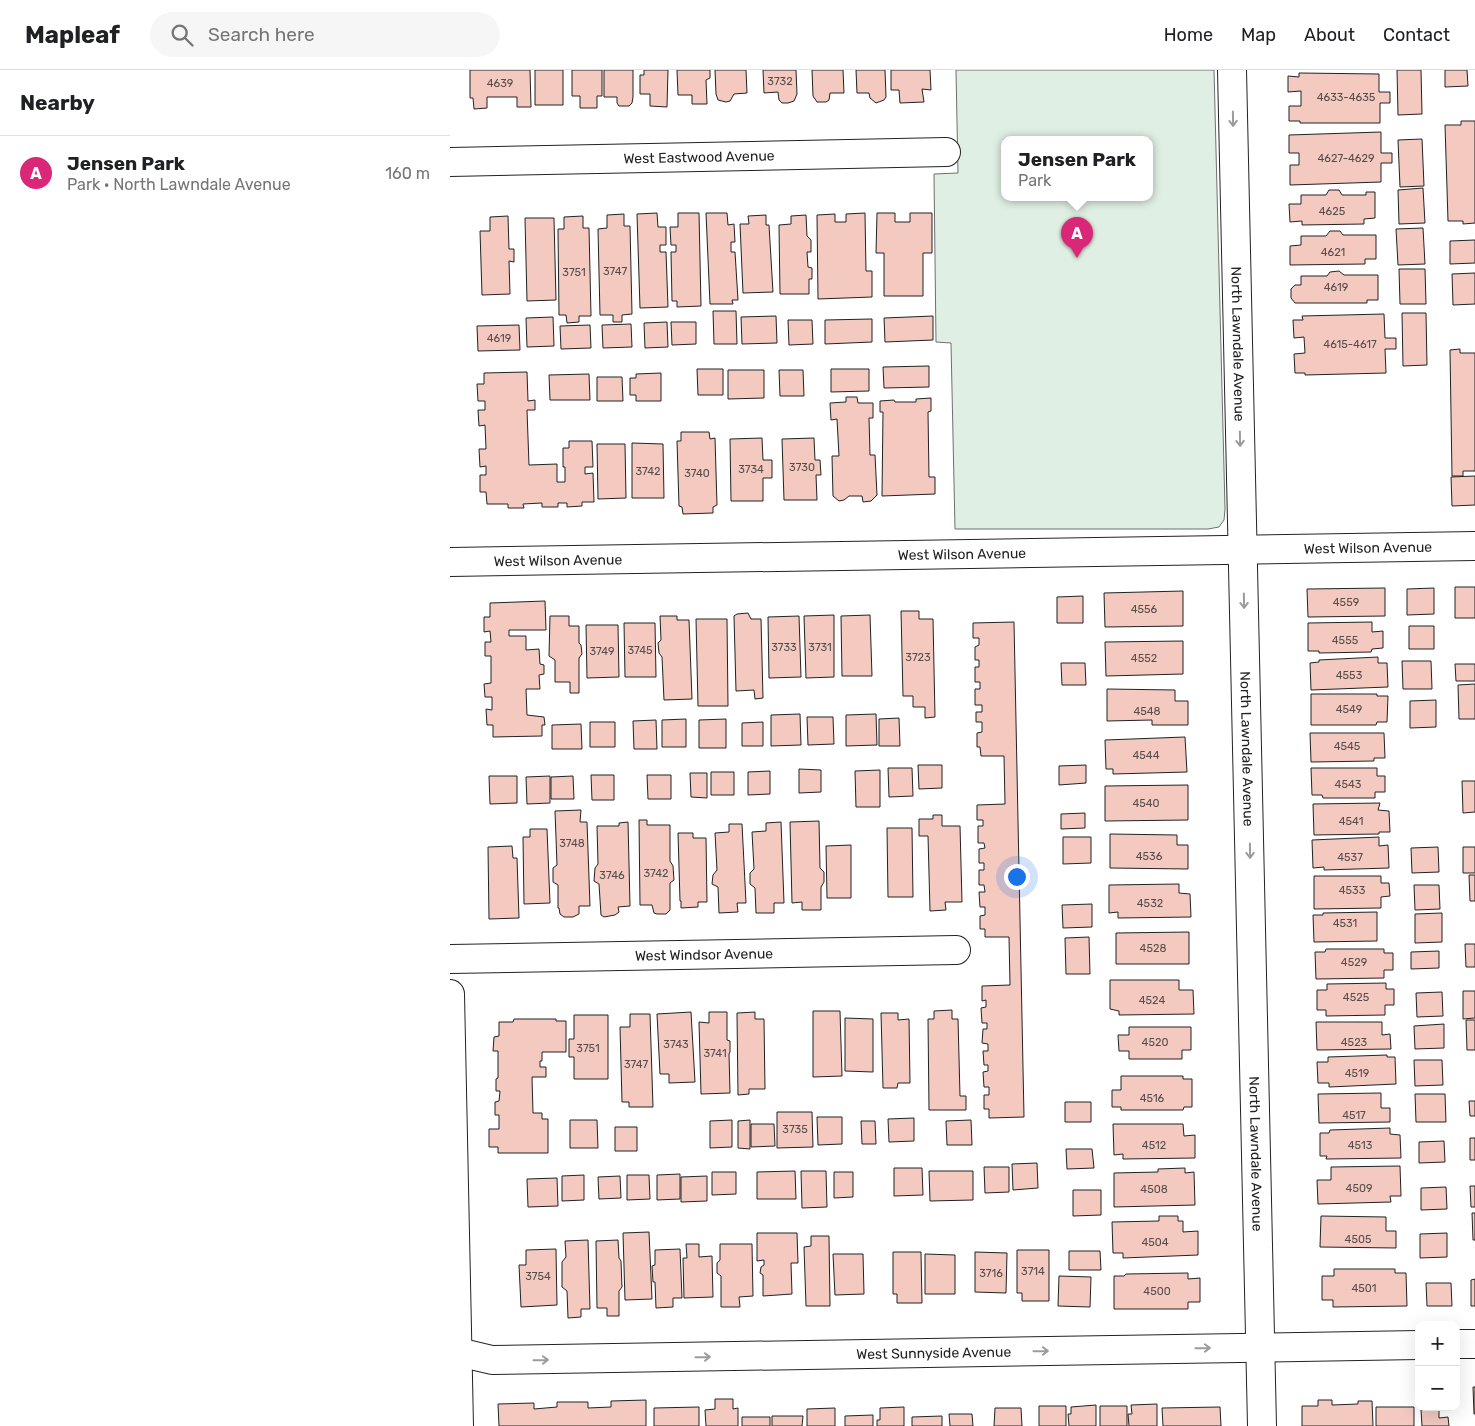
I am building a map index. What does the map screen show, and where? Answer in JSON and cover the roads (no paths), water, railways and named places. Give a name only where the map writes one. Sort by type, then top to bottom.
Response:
[{"type":"street","name":"North Lawndale Avenue","points":[[1232,70],[1262,1426]]},
{"type":"street","name":"West Eastwood Avenue","points":[[450,162],[946,152]]},
{"type":"street","name":"West Wilson Avenue","points":[[450,562],[1475,546]]},
{"type":"street","name":"West Windsor Avenue","points":[[450,959],[956,950]]},
{"type":"street","points":[[450,994],[454,1351],[459,1426]]},
{"type":"street","points":[[1460,1344],[1475,1344]]},
{"type":"street","name":"West Sunnyside Avenue","points":[[454,1351],[492,1360],[1415,1345]]},
{"type":"place","name":"Jensen Park","points":[[1077,258]]}]
